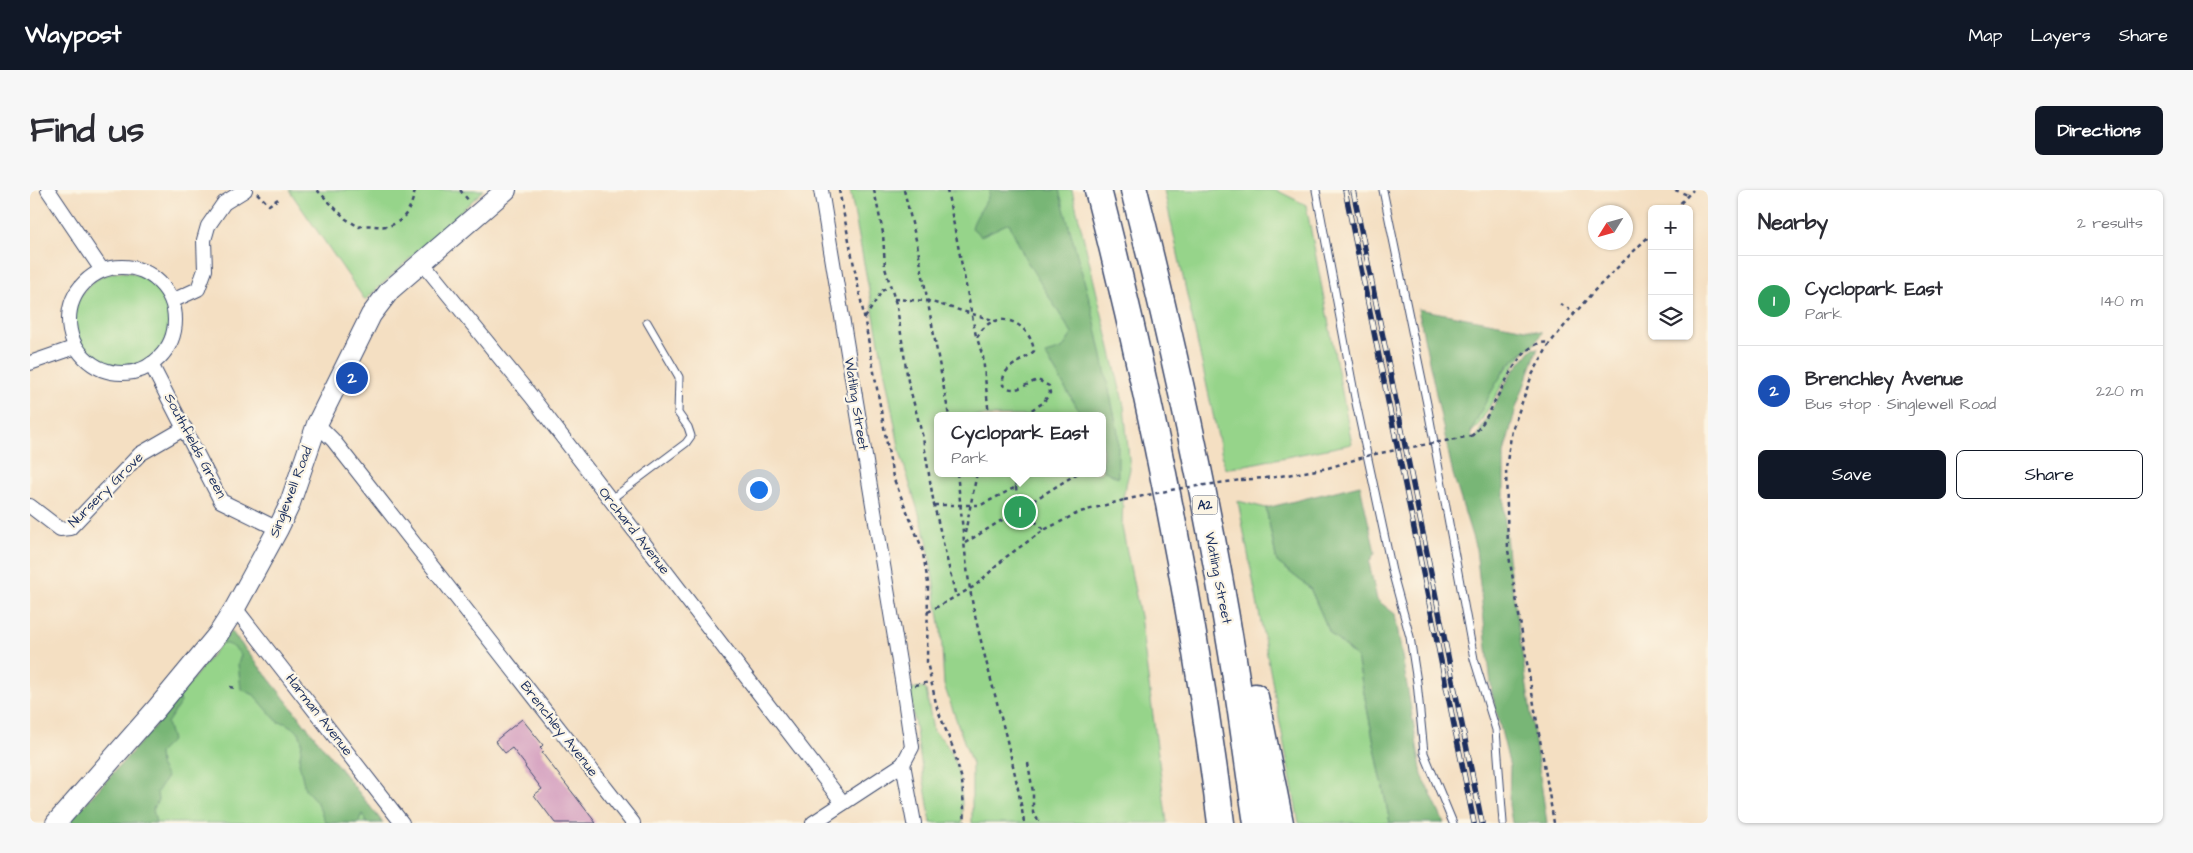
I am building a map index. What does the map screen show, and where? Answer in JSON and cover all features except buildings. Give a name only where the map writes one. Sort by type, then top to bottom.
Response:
[{"type":"highway","points":[[1098,190],[1149,406],[1195,647],[1221,823]]},
{"type":"highway","name":"Watling Street","points":[[1134,190],[1167,322],[1201,485],[1231,647],[1257,823]]},
{"type":"highway","points":[[1195,647],[1196,763],[1203,823]]},
{"type":"highway","points":[[1231,647],[1252,678],[1280,823]]},
{"type":"street","points":[[48,190],[102,270]]},
{"type":"street","name":"Singlewell Road","points":[[56,823],[157,708],[219,633],[235,608],[289,506],[317,424],[371,315],[390,290],[506,190]]},
{"type":"street","name":"Watling Street","points":[[821,190],[904,686],[912,746],[903,764]]},
{"type":"street","points":[[178,303],[166,289],[145,272],[126,267],[102,270],[81,286],[70,308],[69,319],[76,347],[88,360],[105,370],[130,372],[156,365],[171,342],[178,303],[198,289],[205,270],[204,240],[208,226],[224,203],[248,192]]},
{"type":"street","name":"Orchard Avenue","points":[[422,262],[490,344],[843,803]]},
{"type":"street","points":[[30,363],[76,347]]},
{"type":"street","name":"Southfields Green","points":[[156,365],[221,501],[278,529]]},
{"type":"street","name":"Brenchley Avenue","points":[[317,424],[345,454],[633,823]]},
{"type":"street","name":"Nursery Grove","points":[[30,506],[60,529],[70,528],[140,454],[185,428]]},
{"type":"street","name":"Harman Avenue","points":[[235,608],[402,823]]},
{"type":"street","points":[[813,823],[903,764],[914,823]]},
{"type":"lane","points":[[1316,190],[1356,403],[1392,571],[1410,637],[1417,682],[1424,753],[1454,823]]},
{"type":"lane","points":[[1383,190],[1427,404],[1474,659],[1496,730],[1503,823]]},
{"type":"lane","points":[[610,500],[686,442],[690,436],[688,427],[678,413],[679,377],[648,322]]},
{"type":"path","points":[[317,190],[346,219],[359,227],[366,224],[389,226],[400,221],[408,213],[414,190]]},
{"type":"path","points":[[839,190],[865,318],[893,477],[922,548],[928,582],[926,648],[928,669],[937,708],[953,748],[962,780],[965,823]]},
{"type":"path","points":[[874,190],[883,233],[885,268],[894,299],[908,381],[924,438],[934,505],[956,597]]},
{"type":"path","points":[[904,190],[917,244],[948,412]]},
{"type":"path","points":[[947,190],[973,314],[976,338],[983,357],[989,412]]},
{"type":"path","points":[[1674,190],[1688,195]]},
{"type":"path","points":[[1679,205],[1693,190]]},
{"type":"path","points":[[248,192],[260,194],[269,205],[278,200]]},
{"type":"path","points":[[1554,823],[1508,550],[1506,468],[1512,430],[1532,375],[1550,343],[1574,314],[1648,237]]},
{"type":"path","points":[[865,318],[882,291],[889,286]]},
{"type":"path","points":[[894,299],[928,302],[993,320],[1009,321],[1025,328],[1033,344],[1034,351],[1002,375],[1003,384],[1008,389],[1017,390],[1038,380],[1049,386],[1050,394],[1043,403],[1028,412]]},
{"type":"path","points":[[156,365],[176,345],[178,303]]},
{"type":"path","points":[[1560,304],[1569,308],[1574,314]]},
{"type":"path","points":[[976,338],[982,327],[993,320]]},
{"type":"path","points":[[928,612],[970,589],[1006,557],[1044,530],[1080,512],[1176,489],[1241,480],[1275,478],[1328,468],[1370,456],[1471,436],[1485,418],[1521,358],[1536,345],[1550,343]]},
{"type":"path","points":[[957,477],[970,589],[977,624],[1010,750],[1024,823]]},
{"type":"path","points":[[964,535],[976,477]]},
{"type":"path","points":[[1015,477],[1017,498],[1021,508],[1044,530]]},
{"type":"path","points":[[1018,477],[1022,481]]},
{"type":"path","points":[[934,505],[981,505],[1016,488],[1029,477]]},
{"type":"path","points":[[965,543],[1071,477]]},
{"type":"path","points":[[230,687],[234,688]]},
{"type":"path","points":[[1028,763],[1033,792],[1033,813],[1040,823]]},
{"type":"green space","points":[[289,190],[484,190],[365,300]]},
{"type":"green space","points":[[850,190],[1072,190],[1124,406],[1130,469],[1123,497],[1122,527],[1140,616],[1167,823],[972,823],[972,764],[944,685],[941,630],[927,540],[900,452]]},
{"type":"green space","points":[[990,190],[1059,190],[1092,309],[1118,432],[1118,478],[1106,472],[1106,412],[1080,412],[1045,354],[1062,349],[1072,334],[1025,258],[1009,223],[981,236],[972,228]]},
{"type":"green space","points":[[1164,190],[1276,190],[1306,205],[1352,444],[1225,469]]},
{"type":"green space","points":[[122,272],[140,276],[156,286],[166,302],[170,320],[166,338],[156,354],[140,364],[122,368],[104,364],[88,354],[78,338],[74,320],[78,302],[88,286],[104,276]]},
{"type":"green space","points":[[1418,309],[1542,332],[1540,337],[1528,349],[1514,359],[1506,368],[1471,433],[1472,438],[1476,438],[1511,374],[1532,349],[1538,348],[1516,408],[1504,453],[1504,510],[1508,558],[1547,823],[1512,823],[1509,805],[1510,767],[1492,693],[1476,549],[1453,474]]},
{"type":"green space","points":[[1525,351],[1513,367],[1478,426],[1471,433],[1479,413],[1493,388],[1509,365],[1517,356]]},
{"type":"green space","points":[[1360,485],[1375,552],[1369,563],[1377,600],[1395,614],[1422,775],[1444,823],[1390,823],[1357,658],[1330,633],[1310,588],[1277,562],[1266,508]]},
{"type":"green space","points":[[1238,501],[1266,508],[1277,562],[1310,588],[1330,633],[1357,658],[1390,823],[1299,823]]},
{"type":"green space","points":[[231,631],[383,823],[68,823],[151,732]]},
{"type":"green space","points":[[231,631],[383,823],[366,823],[362,814],[358,823],[326,823],[316,801],[305,789],[299,763],[302,742],[299,732],[285,723],[278,722],[254,695],[241,689],[238,664],[241,655],[227,644],[221,643]]},
{"type":"green space","points":[[923,687],[926,690],[933,731],[949,749],[958,773],[962,798],[962,823],[931,823],[909,689]]},
{"type":"green space","points":[[179,697],[181,702],[167,723],[172,740],[159,753],[160,765],[167,777],[157,792],[158,800],[153,809],[156,823],[68,823],[150,732]]},
{"type":"railway","points":[[1345,190],[1474,823]]},
{"type":"railway","points":[[1353,190],[1482,823]]},
{"type":"place","name":"Brenchley Avenue","points":[[352,378]]},
{"type":"place","name":"Cyclopark East","points":[[1020,512]]}]
